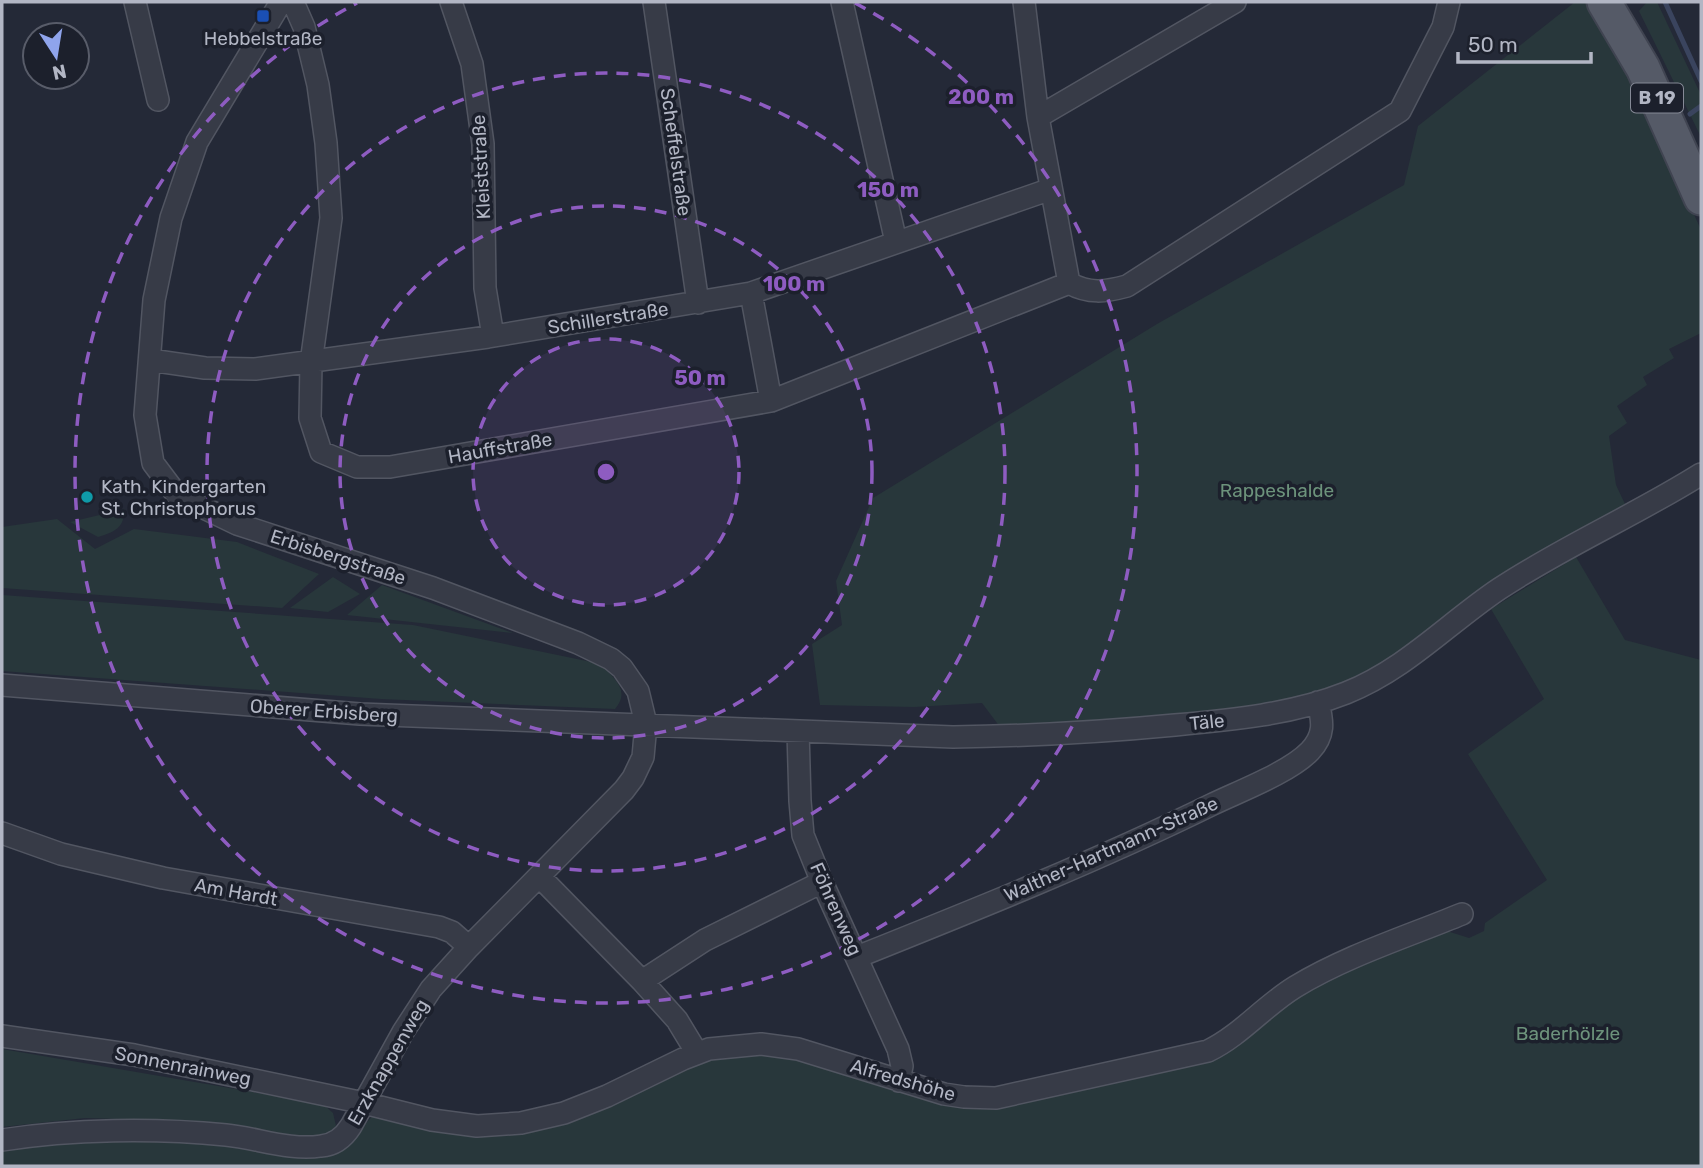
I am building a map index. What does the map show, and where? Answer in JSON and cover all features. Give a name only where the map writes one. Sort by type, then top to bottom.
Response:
[{"type":"main road","name":"B 19","points":[[1604,2],[1649,80],[1701,198]]},
{"type":"street","points":[[135,2],[158,100]]},
{"type":"street","name":"Erbisbergstraße","points":[[281,2],[197,142],[171,218],[154,300],[149,360],[145,415],[153,463],[177,495],[237,524],[433,588],[599,652],[622,668],[631,680],[642,702],[646,724]]},
{"type":"street","points":[[293,2],[304,27],[318,85],[326,143],[331,218],[311,363]]},
{"type":"street","name":"Kleiststraße","points":[[451,2],[472,64],[483,144],[485,288],[493,336]]},
{"type":"street","name":"Scheffelstraße","points":[[654,2],[698,303]]},
{"type":"street","points":[[842,2],[896,242]]},
{"type":"street","points":[[1024,2],[1038,117],[1069,284],[1079,289],[1102,293],[1127,286],[1400,111],[1443,27],[1449,2]]},
{"type":"street","points":[[1038,117],[1236,2]]},
{"type":"street","name":"Schillerstraße","points":[[149,360],[205,368],[243,369],[311,363],[751,293],[1051,189]]},
{"type":"street","name":"Hauffstraße","points":[[311,363],[310,418],[321,452],[357,467],[390,467],[771,401],[1069,284]]},
{"type":"street","points":[[751,293],[771,401]]},
{"type":"street","name":"Täle","points":[[646,724],[953,737],[1014,736],[1222,720],[1318,702],[1346,693],[1383,675],[1426,647],[1499,589],[1701,474]]},
{"type":"street","name":"Oberer Erbisberg","points":[[2,685],[360,714],[646,724]]},
{"type":"street","name":"Walther-Hartmann-Straße","points":[[857,957],[1128,845],[1292,764],[1310,752],[1320,738],[1323,722],[1318,702]]},
{"type":"street","name":"Erzknappenweg","points":[[2,1140],[40,1135],[169,1131],[228,1135],[301,1147],[320,1147],[334,1143],[346,1133],[421,1004],[469,947],[633,778],[643,757],[646,724]]},
{"type":"street","name":"Föhrenweg","points":[[798,731],[803,835],[898,1049],[902,1066],[899,1080]]},
{"type":"street","name":"Am Hardt","points":[[2,833],[61,854],[163,878],[439,927],[452,932],[469,947]]},
{"type":"street","points":[[539,876],[677,1020],[696,1053]]},
{"type":"street","points":[[642,981],[705,940],[822,882]]},
{"type":"street","name":"Alfredshöhe","points":[[364,1103],[457,1124],[477,1126],[522,1123],[585,1106],[696,1053],[742,1044],[781,1046],[817,1054],[944,1094],[996,1098],[1199,1054],[1226,1041],[1268,1006],[1308,980],[1462,914]]},
{"type":"street","name":"Sonnenrainweg","points":[[2,1036],[134,1055],[364,1103]]},
{"type":"green space","name":"Rappeshalde","points":[[1575,2],[1586,2],[1609,37],[1640,94],[1701,230],[1701,333],[1669,349],[1674,358],[1643,377],[1647,385],[1617,406],[1627,423],[1609,436],[1616,485],[1625,504],[1519,567],[1392,658],[1353,680],[1327,690],[1255,706],[1188,714],[1000,727],[982,703],[914,707],[820,705],[812,644],[842,625],[836,581],[873,498],[1157,324],[1404,185],[1418,126]]},
{"type":"green space","points":[[1647,2],[1657,2],[1701,95],[1701,137],[1639,11]]},
{"type":"green space","points":[[125,509],[118,528],[98,537],[70,522]]},
{"type":"green space","points":[[57,519],[95,549],[134,529],[237,542],[319,574],[282,608],[2,588],[2,527]]},
{"type":"green space","name":"Baderhölzle","points":[[1576,557],[1625,640],[1701,660],[1701,1166],[2,1166],[2,1149],[86,1142],[170,1142],[338,1152],[349,1145],[373,1116],[473,1133],[709,1056],[771,1052],[941,1101],[1174,1067],[1315,981],[1447,931],[1469,938],[1484,931],[1485,923],[1547,880],[1468,754],[1544,699],[1491,609]]},
{"type":"green space","points":[[333,577],[360,594],[328,612],[290,608]]},
{"type":"green space","points":[[382,585],[513,633],[347,615]]},
{"type":"green space","points":[[2,595],[413,625],[601,664],[619,685],[620,702],[615,709],[381,699],[2,671]]},
{"type":"green space","points":[[2,1049],[323,1104],[333,1113],[336,1126],[329,1134],[312,1137],[153,1120],[85,1118],[2,1127]]},
{"type":"waterway","points":[[1665,2],[1701,81]]},
{"type":"waterway","points":[[1690,114],[1701,106]]},
{"type":"place","name":"Hebbelstraße","points":[[263,16]]},
{"type":"place","name":"Kath. Kindergarten St. Christophorus","points":[[87,497]]}]
